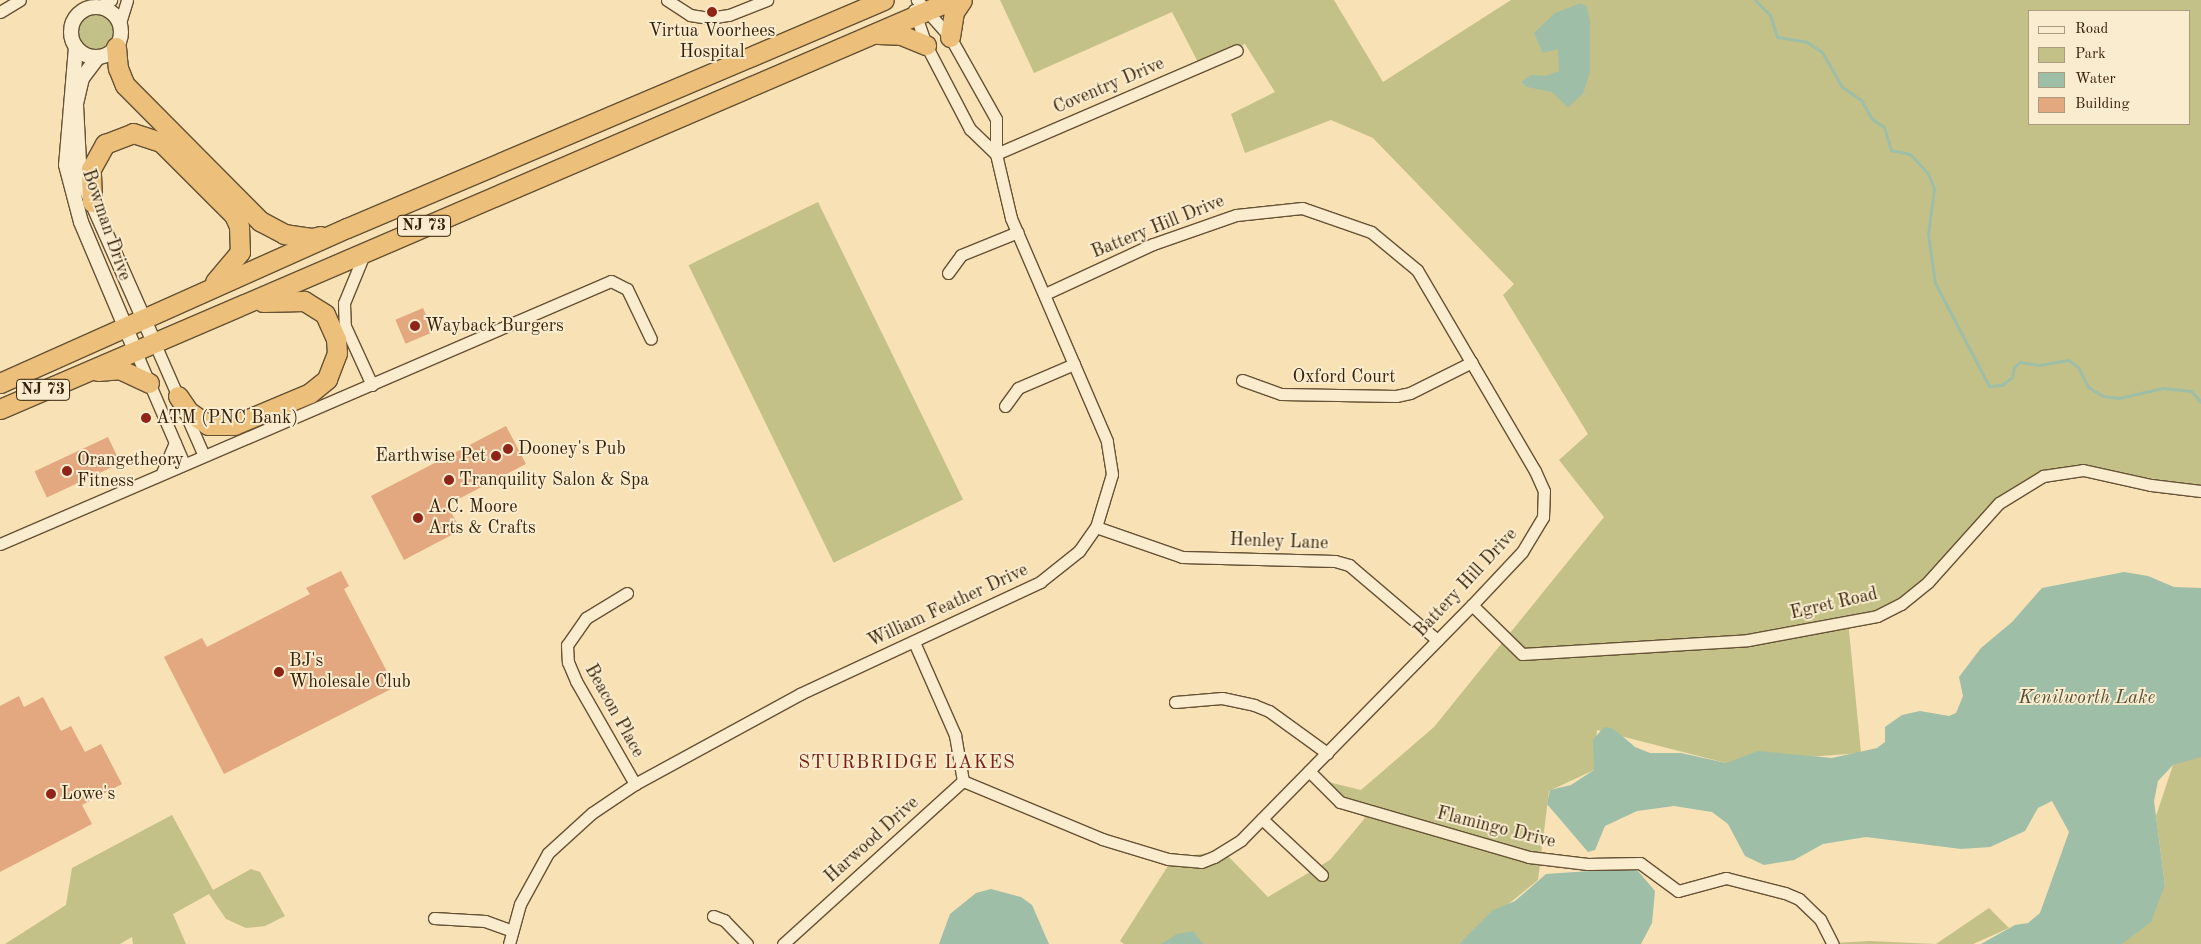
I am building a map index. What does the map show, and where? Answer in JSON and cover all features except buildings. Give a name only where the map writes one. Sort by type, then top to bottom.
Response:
[{"type":"highway","name":"NJ 73","points":[[0,383],[347,228],[884,0]]},
{"type":"highway","name":"NJ 73","points":[[0,409],[874,34],[918,7],[952,0]]},
{"type":"highway","points":[[950,37],[954,12],[962,0]]},
{"type":"highway","points":[[874,34],[901,35],[926,46]]},
{"type":"highway","points":[[116,47],[118,68],[125,84],[260,221],[276,231],[312,238],[347,228]]},
{"type":"highway","points":[[92,202],[91,169],[99,151],[123,134],[142,134],[161,142],[234,215],[241,238],[234,263],[216,282],[181,302]]},
{"type":"highway","points":[[178,396],[193,416],[208,425],[234,425],[310,392],[327,379],[337,353],[336,338],[325,314],[304,301],[290,299],[235,307]]},
{"type":"highway","points":[[87,372],[119,369],[149,383]]},
{"type":"street","points":[[0,12],[20,0]]},
{"type":"street","points":[[120,23],[105,4],[83,10],[74,19],[71,36],[76,47],[84,54],[98,57],[116,47],[121,35],[120,23],[128,0]]},
{"type":"street","points":[[667,0],[690,15],[709,18],[729,15],[768,0]]},
{"type":"street","points":[[918,7],[926,46],[970,130],[996,154]]},
{"type":"street","name":"William Feather Drive","points":[[509,944],[520,904],[548,853],[592,813],[635,784],[800,694],[1040,582],[1079,551],[1096,527],[1112,474],[1107,441],[1018,232],[996,154],[996,119],[950,37],[918,7]]},
{"type":"street","name":"Bowman Drive","points":[[76,47],[66,165],[81,222],[135,350]]},
{"type":"street","name":"Coventry Drive","points":[[996,154],[1237,50]]},
{"type":"street","name":"Bowman Drive","points":[[98,57],[82,78],[76,105],[79,162],[92,202],[154,342]]},
{"type":"street","name":"Battery Hill Drive","points":[[963,781],[1102,838],[1168,859],[1202,862],[1214,857],[1241,840],[1472,605],[1535,535],[1543,517],[1544,491],[1515,433],[1416,270],[1401,254],[1371,232],[1302,208],[1236,215],[1153,244],[1045,294]]},
{"type":"street","points":[[948,273],[961,255],[1018,232]]},
{"type":"street","points":[[366,251],[344,303],[345,326],[372,385]]},
{"type":"street","points":[[0,544],[611,281],[627,289],[651,339]]},
{"type":"street","points":[[154,342],[204,456]]},
{"type":"street","points":[[135,350],[184,464]]},
{"type":"street","name":"Oxford Court","points":[[1242,380],[1281,394],[1396,396],[1410,393],[1472,362]]},
{"type":"street","points":[[1005,406],[1018,388],[1074,364]]},
{"type":"street","points":[[162,473],[175,443]]},
{"type":"street","name":"Egret Road","points":[[1472,605],[1522,654],[1748,640],[1877,616],[1901,604],[1928,582],[1999,503],[2044,476],[2083,470],[2151,485],[2201,491]]},
{"type":"street","name":"Henley Lane","points":[[1096,527],[1182,556],[1335,560],[1349,565],[1436,640]]},
{"type":"street","name":"Beacon Place","points":[[627,593],[586,618],[567,645],[568,662],[576,681],[635,784]]},
{"type":"street","points":[[914,642],[955,735],[963,781]]},
{"type":"street","points":[[1175,702],[1222,698],[1254,705],[1269,711],[1327,753]]},
{"type":"street","name":"Flamingo Drive","points":[[1309,771],[1340,802],[1529,857],[1588,864],[1640,863],[1678,891],[1726,878],[1785,893],[1799,899],[1820,919],[1833,944]]},
{"type":"street","name":"Harwood Drive","points":[[783,944],[963,781]]},
{"type":"street","points":[[1262,819],[1322,875]]},
{"type":"street","points":[[713,916],[724,920],[747,944]]},
{"type":"street","points":[[434,918],[485,921],[512,931]]},
{"type":"green space","points":[[1000,0],[1334,0],[1383,82],[1511,0],[2201,0],[2201,487],[2082,466],[2035,476],[1897,607],[1848,620],[1861,753],[1726,763],[1597,730],[1594,770],[1549,791],[1538,880],[1459,944],[1124,944],[1120,941],[1173,858],[1223,851],[1268,897],[1330,860],[1365,818],[1328,782],[1361,790],[1434,727],[1604,517],[1559,460],[1588,434],[1503,295],[1514,284],[1373,138],[1331,120],[1245,153],[1231,114],[1275,92],[1245,44],[1199,64],[1172,12],[1034,73]]},
{"type":"green space","points":[[91,7],[101,7],[114,14],[121,27],[121,37],[114,50],[101,57],[91,57],[82,53],[75,46],[71,37],[71,27],[75,18],[82,11]]},
{"type":"green space","points":[[818,202],[963,500],[834,563],[689,265]]},
{"type":"green space","points":[[2201,754],[2201,944],[2116,944],[2165,885],[2156,816],[2173,765]]},
{"type":"green space","points":[[172,815],[213,890],[251,869],[260,872],[285,916],[265,926],[246,928],[226,919],[209,894],[173,914],[186,944],[133,944],[132,937],[120,944],[5,944],[66,905],[72,868]]},
{"type":"green space","points":[[1989,908],[2009,928],[1973,944],[1936,944]]},
{"type":"green space","points":[[1869,941],[1936,944],[1819,944]]},
{"type":"water","points":[[1581,3],[1587,7],[1590,21],[1590,72],[1583,94],[1568,107],[1552,92],[1527,87],[1521,82],[1531,75],[1546,76],[1559,71],[1558,49],[1543,53],[1534,33],[1555,13]]},
{"type":"water","name":"Kenilworth Lake","points":[[2124,572],[2148,576],[2174,587],[2201,588],[2201,757],[2173,765],[2158,781],[2154,801],[2165,885],[2151,922],[2122,944],[1981,944],[2015,925],[2028,923],[2040,913],[2069,832],[2052,801],[2038,808],[2025,831],[1990,847],[1961,849],[1866,837],[1823,844],[1794,860],[1764,865],[1745,856],[1728,824],[1712,812],[1674,806],[1637,811],[1605,826],[1595,850],[1588,852],[1547,804],[1550,790],[1571,785],[1594,770],[1593,740],[1604,727],[1614,729],[1635,747],[1650,753],[1681,753],[1726,763],[1758,751],[1832,758],[1877,748],[1885,742],[1885,727],[1902,715],[1920,711],[1949,716],[1956,713],[1963,696],[1959,677],[1981,648],[2012,622],[2042,588]]},
{"type":"water","points":[[1619,869],[1637,870],[1655,891],[1652,923],[1641,944],[1459,944],[1493,910],[1515,901],[1546,874]]},
{"type":"water","points":[[991,889],[1021,897],[1032,905],[1049,944],[939,944],[950,914],[976,893]]},
{"type":"water","points":[[1193,931],[1203,944],[1161,944],[1177,934]]},
{"type":"waterway","points":[[1755,0],[1770,15],[1777,37],[1807,42],[1822,52],[1842,87],[1861,100],[1872,119],[1884,127],[1891,150],[1910,154],[1928,173],[1934,189],[1928,234],[1935,283],[1989,386],[2002,385],[2012,377],[2014,367],[2020,362],[2039,365],[2068,360],[2078,367],[2088,387],[2103,396],[2119,398],[2163,388],[2191,391],[2201,402]]},
{"type":"place","name":"Virtua Voorhees Hospital","points":[[712,12]]},
{"type":"place","name":"Wayback Burgers","points":[[415,326]]},
{"type":"place","name":"ATM (PNC Bank)","points":[[146,418]]},
{"type":"place","name":"Dooney's Pub","points":[[508,449]]},
{"type":"place","name":"Earthwise Pet","points":[[496,456]]},
{"type":"place","name":"Orangetheory Fitness","points":[[67,471]]},
{"type":"place","name":"Tranquility Salon & Spa","points":[[449,480]]},
{"type":"place","name":"A.C. Moore Arts & Crafts","points":[[418,518]]},
{"type":"place","name":"BJ's Wholesale Club","points":[[279,672]]},
{"type":"place","name":"Lowe's","points":[[51,794]]},
{"type":"district","name":"STURBRIDGE LAKES","points":[[907,764]]}]
